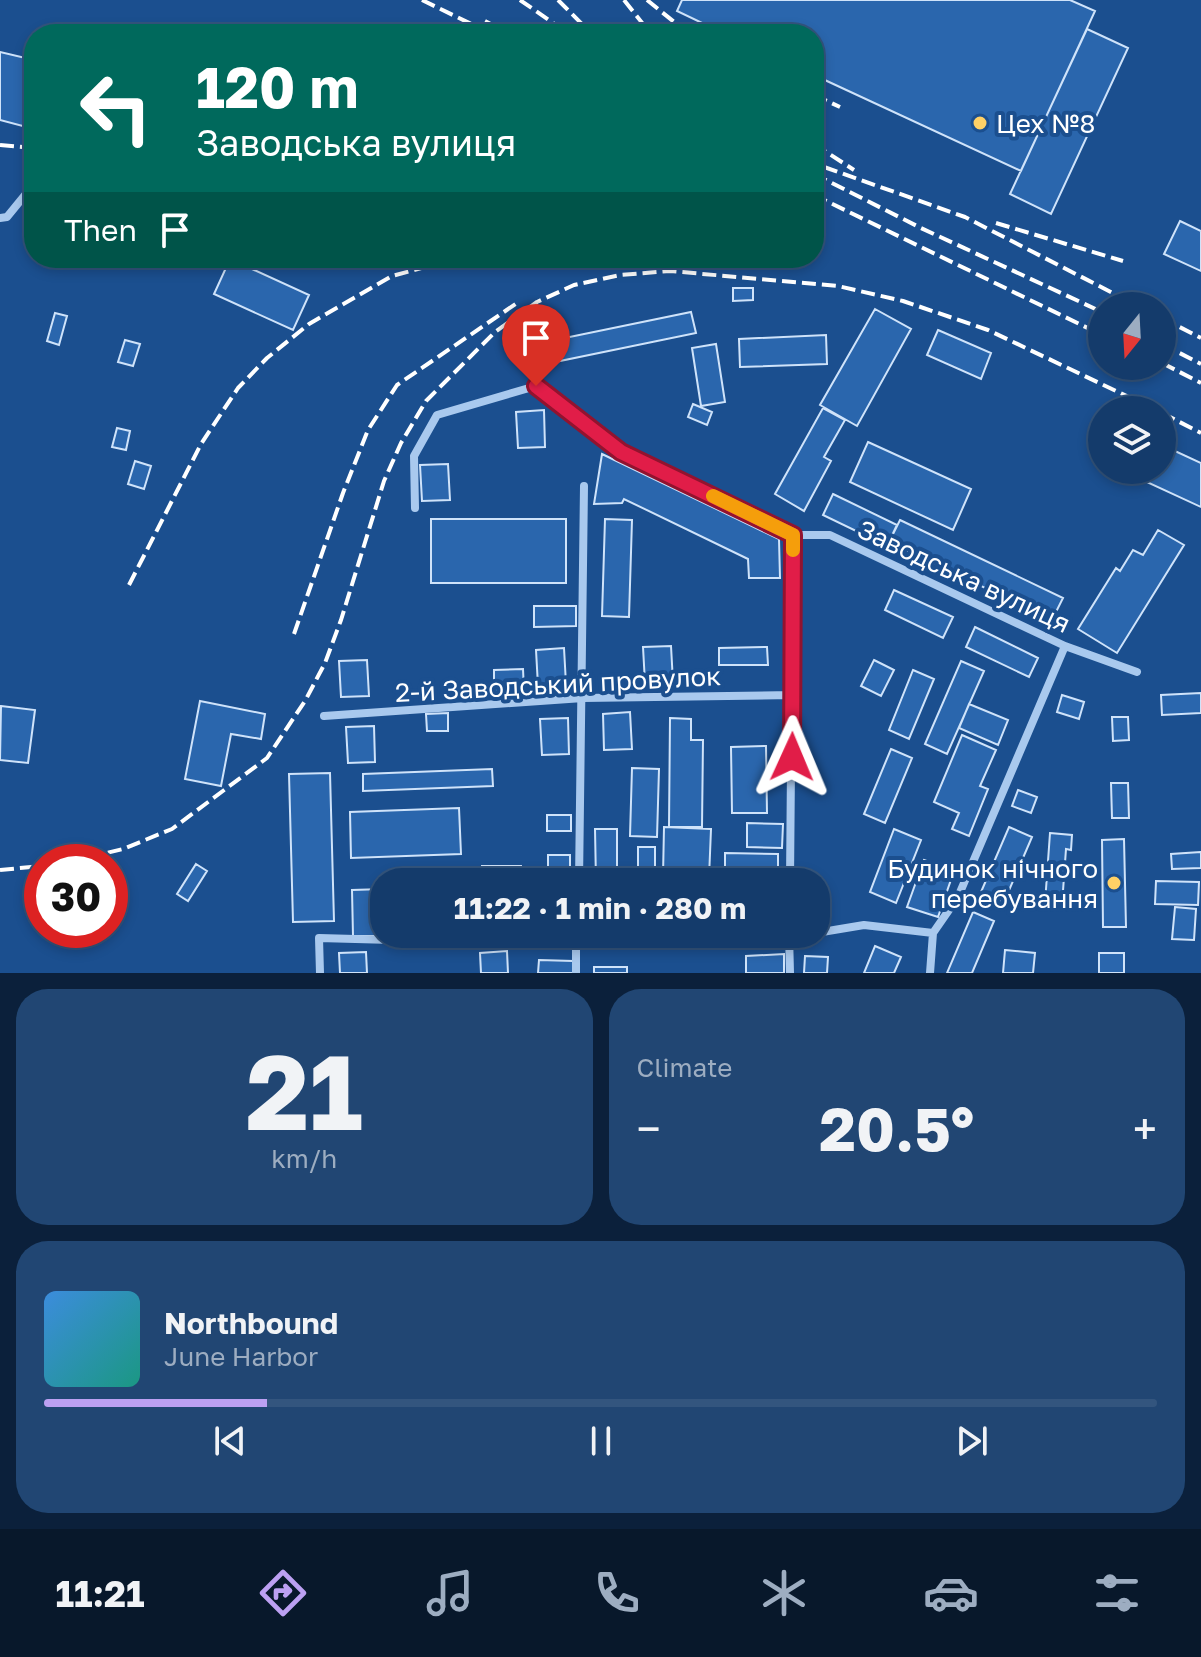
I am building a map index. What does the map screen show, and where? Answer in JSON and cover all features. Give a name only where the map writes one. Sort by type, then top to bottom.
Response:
[{"type":"street","points":[[0,218],[7,217],[24,196]]},
{"type":"street","name":"Заводська вулиця","points":[[415,508],[414,456],[437,415],[536,386],[621,452],[793,535],[830,535],[1065,646],[1137,672]]},
{"type":"street","points":[[579,868],[584,486]]},
{"type":"street","points":[[790,868],[793,535]]},
{"type":"street","points":[[930,973],[933,933],[958,897],[1065,646]]},
{"type":"street","name":"2-й Заводський провулок","points":[[324,716],[583,698],[793,695]]},
{"type":"street","points":[[830,931],[864,925],[933,933]]},
{"type":"street","points":[[320,973],[319,938],[370,939]]},
{"type":"street","points":[[576,948],[576,973]]},
{"type":"street","points":[[789,948],[790,973]]},
{"type":"building","name":"Цех №8","points":[[682,0],[1070,0],[1095,11],[1021,171],[824,80],[824,24],[704,24],[677,11]]},
{"type":"building","points":[[1087,29],[1128,48],[1051,214],[1010,194]]},
{"type":"building","points":[[0,52],[24,58],[24,126],[0,120]]},
{"type":"building","points":[[1180,221],[1201,231],[1201,271],[1164,254]]},
{"type":"building","points":[[226,268],[250,268],[309,295],[293,330],[214,294]]},
{"type":"building","points":[[733,288],[753,288],[753,300],[733,301]]},
{"type":"building","points":[[875,309],[911,329],[857,426],[820,405]]},
{"type":"building","points":[[691,312],[696,333],[555,362],[550,341]]},
{"type":"building","points":[[55,313],[67,316],[59,345],[47,341]]},
{"type":"building","points":[[938,330],[991,353],[981,379],[927,355]]},
{"type":"building","points":[[826,335],[827,364],[740,367],[739,339]]},
{"type":"building","points":[[125,340],[140,344],[133,366],[118,362]]},
{"type":"building","points":[[716,344],[725,402],[701,406],[692,348]]},
{"type":"building","points":[[693,404],[712,412],[707,425],[688,417]]},
{"type":"building","points":[[823,408],[845,420],[824,457],[831,461],[804,511],[775,494]]},
{"type":"building","points":[[544,410],[545,447],[518,448],[516,412]]},
{"type":"building","points":[[117,428],[130,431],[126,450],[112,447]]},
{"type":"building","points":[[868,442],[971,489],[953,530],[850,482]]},
{"type":"building","points":[[1176,451],[1201,463],[1201,507],[1151,484],[1176,484]]},
{"type":"building","points":[[602,454],[779,539],[780,578],[749,578],[748,559],[624,499],[622,503],[594,504]]},
{"type":"building","points":[[135,461],[151,466],[144,489],[128,484]]},
{"type":"building","points":[[448,464],[450,500],[422,501],[420,465]]},
{"type":"building","points":[[833,494],[897,525],[887,546],[823,515]]},
{"type":"building","points":[[431,519],[566,519],[566,583],[431,583]]},
{"type":"building","points":[[605,519],[632,520],[629,617],[602,616]]},
{"type":"building","points":[[900,520],[1063,598],[1052,620],[889,542]]},
{"type":"building","points":[[1158,530],[1184,545],[1117,653],[1078,629],[1116,568],[1120,571],[1133,550],[1143,555]]},
{"type":"building","points":[[894,590],[953,617],[943,638],[885,610]]},
{"type":"building","points":[[534,606],[576,606],[576,626],[534,627]]},
{"type":"building","points":[[975,627],[1038,658],[1029,677],[966,647]]},
{"type":"building","points":[[671,646],[673,682],[645,683],[643,647]]},
{"type":"building","points":[[767,647],[768,665],[719,665],[719,648]]},
{"type":"building","points":[[564,648],[566,684],[538,686],[536,650]]},
{"type":"building","points":[[367,660],[369,696],[341,697],[339,661]]},
{"type":"building","points":[[874,660],[894,670],[881,696],[861,686]]},
{"type":"building","points":[[961,661],[984,671],[947,754],[925,744]]},
{"type":"building","points":[[523,669],[524,691],[494,692],[494,670]]},
{"type":"building","points":[[913,670],[934,679],[909,739],[889,730]]},
{"type":"building","points":[[1201,693],[1201,713],[1162,715],[1161,695]]},
{"type":"building","points":[[1062,695],[1084,702],[1079,719],[1057,712]]},
{"type":"building","points":[[200,701],[265,714],[261,739],[231,734],[221,786],[185,779]]},
{"type":"building","points":[[969,704],[1008,720],[998,745],[959,728]]},
{"type":"building","points":[[1,706],[35,710],[28,763],[0,760]]},
{"type":"building","points":[[630,712],[632,749],[604,750],[603,714]]},
{"type":"building","points":[[448,713],[448,731],[427,731],[426,714]]},
{"type":"building","points":[[1112,717],[1128,717],[1129,740],[1113,741]]},
{"type":"building","points":[[568,718],[569,754],[542,755],[540,719]]},
{"type":"building","points":[[670,718],[691,719],[691,740],[703,740],[702,827],[669,827]]},
{"type":"building","points":[[374,726],[375,762],[348,763],[346,727]]},
{"type":"building","points":[[962,735],[996,750],[980,786],[988,789],[969,836],[952,829],[959,813],[934,802]]},
{"type":"building","points":[[766,746],[767,813],[732,813],[731,747]]},
{"type":"building","points":[[891,749],[912,758],[885,823],[864,814]]},
{"type":"building","points":[[632,768],[659,769],[657,837],[630,836]]},
{"type":"building","points":[[492,769],[493,786],[363,791],[363,774]]},
{"type":"building","points":[[330,773],[334,921],[293,922],[289,774]]},
{"type":"building","points":[[1111,783],[1128,783],[1129,818],[1112,818]]},
{"type":"building","points":[[1018,790],[1037,797],[1031,813],[1012,806]]},
{"type":"building","points":[[459,808],[461,854],[351,858],[350,812]]},
{"type":"building","points":[[547,815],[571,815],[571,831],[547,831]]},
{"type":"building","points":[[747,823],[783,824],[782,848],[747,847]]},
{"type":"building","points":[[664,827],[711,829],[709,868],[663,868]]},
{"type":"building","points":[[1009,827],[1032,837],[1004,902],[981,892]]},
{"type":"building","points":[[595,829],[617,829],[617,868],[596,868]]},
{"type":"building","points":[[894,829],[921,840],[896,903],[870,892]]},
{"type":"building","points":[[1050,833],[1072,835],[1071,850],[1066,849],[1062,905],[1045,903]]},
{"type":"building","name":"Будинок нічного перебування","points":[[1124,839],[1126,927],[1103,927],[1102,840]]},
{"type":"building","points":[[638,847],[655,847],[655,868],[638,868]]},
{"type":"building","points":[[1201,852],[1201,868],[1172,869],[1171,854]]},
{"type":"building","points":[[725,853],[778,854],[778,868],[725,868]]},
{"type":"building","points":[[548,855],[570,855],[570,868],[548,868]]},
{"type":"building","points":[[924,860],[954,871],[938,917],[907,907]]},
{"type":"building","points":[[196,864],[207,871],[188,901],[177,894]]},
{"type":"building","points":[[521,866],[521,868],[482,868]]},
{"type":"building","points":[[1156,881],[1199,882],[1198,905],[1155,904]]},
{"type":"building","points":[[370,889],[370,936],[353,936],[352,890]]},
{"type":"building","points":[[1175,907],[1196,909],[1194,940],[1172,939]]},
{"type":"building","points":[[973,912],[994,921],[972,973],[947,973]]},
{"type":"building","points":[[875,946],[901,957],[894,973],[864,973]]},
{"type":"building","points":[[1005,950],[1035,953],[1033,973],[1003,973]]},
{"type":"building","points":[[507,951],[508,973],[481,973],[480,953]]},
{"type":"building","points":[[366,952],[367,973],[340,973],[339,953]]},
{"type":"building","points":[[1099,953],[1124,953],[1124,973],[1099,973]]},
{"type":"building","points":[[784,954],[784,973],[746,973],[746,956]]},
{"type":"building","points":[[805,956],[828,957],[827,973],[804,973]]},
{"type":"building","points":[[539,960],[573,961],[573,973],[538,973]]},
{"type":"building","points":[[594,967],[627,967],[627,973],[594,973]]},
{"type":"railway","points":[[422,0],[471,24]]},
{"type":"railway","points":[[520,0],[555,24]]},
{"type":"railway","points":[[558,0],[582,24]]},
{"type":"railway","points":[[624,0],[643,24]]},
{"type":"railway","points":[[647,0],[677,24]]},
{"type":"railway","points":[[485,21],[491,24]]},
{"type":"railway","points":[[824,100],[840,107]]},
{"type":"railway","points":[[0,145],[24,147]]},
{"type":"railway","points":[[824,150],[854,170]]},
{"type":"railway","points":[[824,167],[965,217],[1111,292]]},
{"type":"railway","points":[[824,179],[1088,306]]},
{"type":"railway","points":[[824,200],[1088,328]]},
{"type":"railway","points":[[996,223],[1123,261]]},
{"type":"railway","points":[[129,585],[201,444],[238,388],[267,358],[309,324],[392,276],[422,268]]},
{"type":"railway","points":[[128,847],[172,829],[267,758],[305,701],[325,663],[384,481],[401,443],[426,401],[495,332],[537,302],[574,285],[620,275],[670,271],[838,286],[903,301],[988,330],[1127,396]]},
{"type":"railway","points":[[294,634],[368,430],[397,385],[517,303]]},
{"type":"railway","points":[[1176,325],[1201,338]]},
{"type":"railway","points":[[1176,351],[1201,364]]},
{"type":"railway","points":[[1176,370],[1201,383]]},
{"type":"railway","points":[[1176,420],[1201,433]]},
{"type":"railway","points":[[0,870],[24,868]]},
{"type":"slow traffic","points":[[713,496],[793,535],[793,550]]},
{"type":"place","name":"Цех №8","points":[[980,123]]},
{"type":"place","name":"Будинок нічного перебування","points":[[1114,883]]},
{"type":"route","points":[[536,386],[621,452],[793,535],[792,757]]}]
